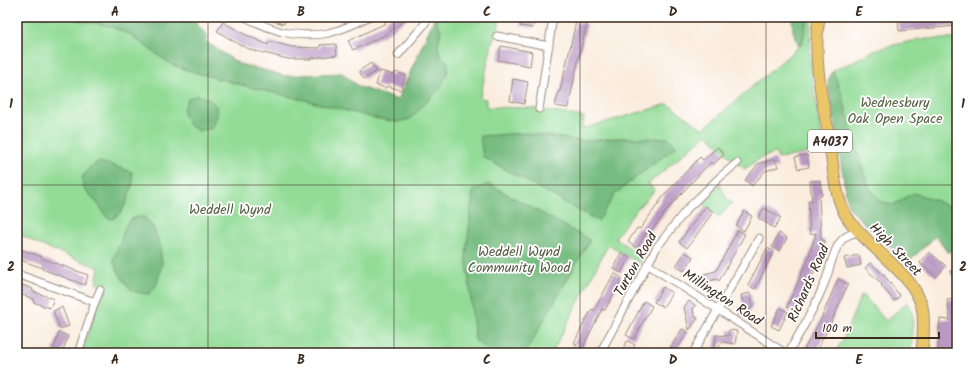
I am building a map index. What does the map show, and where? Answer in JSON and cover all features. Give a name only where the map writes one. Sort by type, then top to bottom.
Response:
[{"type":"main road","name":"High Street","points":[[819,17],[817,30],[817,65],[838,199],[846,217],[858,232],[899,271],[917,293],[922,309],[922,353]]},
{"type":"street","points":[[245,17],[284,33],[303,35],[327,34],[348,27],[368,17]]},
{"type":"street","points":[[398,55],[423,26],[427,20],[427,17]]},
{"type":"street","points":[[538,109],[553,17]]},
{"type":"street","points":[[497,36],[549,46]]},
{"type":"street","name":"Turton Road","points":[[600,353],[657,247],[687,209],[720,177],[737,163]]},
{"type":"street","name":"Richards Road","points":[[788,353],[811,314],[826,281],[838,246],[842,239],[850,234],[858,232]]},
{"type":"street","points":[[693,353],[759,238]]},
{"type":"street","name":"Millington Road","points":[[647,264],[785,353]]},
{"type":"street","points":[[17,274],[94,302]]},
{"type":"street","points":[[78,353],[94,302],[100,290]]},
{"type":"green space","name":"Weddell Wynd","points":[[17,17],[190,17],[208,37],[205,41],[239,64],[284,76],[342,73],[359,87],[398,100],[435,17],[500,17],[497,36],[493,39],[480,98],[486,99],[486,107],[530,108],[584,117],[582,129],[668,104],[703,129],[802,44],[807,20],[811,17],[810,53],[814,92],[823,144],[821,150],[778,159],[776,153],[762,157],[745,169],[733,160],[707,134],[648,184],[655,190],[634,212],[615,238],[643,257],[638,263],[608,245],[552,353],[81,353],[104,287],[96,283],[99,268],[38,244],[17,233]]},
{"type":"green space","points":[[66,17],[190,17],[208,37],[205,41],[239,64],[284,76],[342,73],[359,87],[398,100],[435,17],[441,30],[438,45],[440,55],[448,62],[448,72],[440,88],[410,119],[397,122],[374,118],[190,71],[172,65],[131,35],[110,26]]},
{"type":"green space","points":[[792,17],[811,17],[807,20],[802,44],[799,46],[793,31]]},
{"type":"green space","name":"Wednesbury Oak Open Space","points":[[920,39],[957,39],[957,245],[948,253],[936,236],[907,263],[848,206],[828,81],[833,71],[878,49]]},
{"type":"green space","points":[[833,71],[843,98],[863,171],[870,188],[881,202],[893,205],[913,193],[936,200],[957,211],[957,245],[948,253],[936,236],[907,263],[848,206],[828,81]]},
{"type":"green space","points":[[198,95],[209,99],[216,106],[217,116],[213,128],[199,131],[189,125],[183,114],[184,107],[189,98]]},
{"type":"green space","name":"Weddell Wynd Community Wood","points":[[525,133],[584,141],[615,138],[668,138],[677,146],[616,193],[598,221],[483,157],[480,136]]},
{"type":"green space","points":[[98,162],[132,172],[133,183],[127,201],[122,211],[113,219],[107,218],[97,202],[84,189],[82,178],[89,168]]},
{"type":"green space","name":"Weddell Wynd Community Wood","points":[[489,184],[590,240],[525,353],[492,353],[475,340],[466,256],[473,190]]},
{"type":"green space","points":[[720,184],[725,196],[732,203],[719,217],[701,202]]},
{"type":"green space","points":[[135,217],[144,217],[153,227],[160,244],[162,264],[157,284],[149,294],[136,292],[128,287],[113,261],[127,223]]},
{"type":"green space","points":[[861,295],[864,296],[886,321],[907,302],[911,309],[913,319],[911,353],[835,353],[844,337]]},
{"type":"building","points":[[266,17],[286,17],[284,24],[266,19]]},
{"type":"building","points":[[391,17],[409,17],[387,34],[353,50],[348,41],[386,23],[385,21]]},
{"type":"building","points":[[522,17],[536,17],[533,28],[520,26]]},
{"type":"building","points":[[898,17],[957,17],[957,26],[899,31]]},
{"type":"building","points":[[223,22],[268,45],[269,41],[292,47],[320,48],[320,45],[336,44],[337,55],[311,59],[288,59],[256,52],[238,44],[217,31]]},
{"type":"building","points":[[576,22],[587,24],[568,108],[555,106],[560,91]]},
{"type":"building","points":[[501,46],[532,52],[530,66],[498,60]]},
{"type":"building","points":[[371,63],[377,71],[364,79],[359,71]]},
{"type":"building","points":[[380,71],[394,75],[395,72],[406,75],[401,90],[376,85]]},
{"type":"building","points":[[513,79],[528,82],[524,104],[510,101]]},
{"type":"building","points":[[718,147],[724,154],[713,165],[711,162],[690,184],[651,231],[648,229],[637,248],[628,242],[637,228],[640,229],[666,193],[700,157],[703,160]]},
{"type":"building","points":[[807,155],[809,167],[798,169],[795,157]]},
{"type":"building","points":[[775,159],[778,167],[765,171],[752,186],[745,180],[758,164]]},
{"type":"building","points":[[820,180],[822,195],[819,195],[821,239],[825,241],[821,256],[797,311],[787,307],[809,256],[816,233],[810,234],[808,201],[812,201],[810,181]]},
{"type":"building","points":[[706,206],[713,212],[687,248],[679,242]]},
{"type":"building","points":[[764,208],[781,218],[774,228],[758,218]]},
{"type":"building","points":[[744,211],[752,216],[744,231],[736,226]]},
{"type":"building","points":[[738,230],[745,234],[719,281],[717,279],[709,281],[707,285],[700,281],[704,274],[716,271]]},
{"type":"building","points":[[779,233],[787,238],[780,251],[772,247]]},
{"type":"building","points":[[17,248],[88,275],[85,285],[17,259]]},
{"type":"building","points":[[767,248],[774,251],[755,289],[748,285]]},
{"type":"building","points":[[685,252],[693,257],[684,271],[676,266]]},
{"type":"building","points":[[929,252],[946,266],[936,277],[920,263]]},
{"type":"building","points":[[621,253],[629,257],[621,273],[613,268]]},
{"type":"building","points":[[859,255],[861,265],[847,268],[844,258]]},
{"type":"building","points":[[870,263],[884,275],[900,296],[894,301],[881,285],[882,284],[865,268]]},
{"type":"building","points":[[957,267],[957,285],[950,271]]},
{"type":"building","points":[[614,273],[622,278],[605,310],[602,309],[580,353],[573,353],[577,344],[574,343],[582,327],[592,309],[594,311]]},
{"type":"building","points":[[838,279],[848,284],[830,325],[815,353],[802,353],[820,321]]},
{"type":"building","points":[[17,283],[33,289],[32,291],[54,299],[50,308],[33,302],[34,299],[17,293]]},
{"type":"building","points":[[663,287],[672,293],[663,307],[654,302]]},
{"type":"building","points":[[750,293],[753,305],[745,318],[739,315],[744,307],[741,295]]},
{"type":"building","points":[[957,299],[953,352],[938,351],[940,319],[950,320],[947,300]]},
{"type":"building","points":[[644,301],[652,306],[634,339],[626,335]]},
{"type":"building","points":[[689,301],[696,306],[693,308],[694,316],[698,318],[689,330],[684,307]]},
{"type":"building","points":[[62,307],[69,326],[60,329],[53,311]]},
{"type":"building","points":[[780,308],[788,312],[779,330],[771,326]]},
{"type":"building","points":[[682,329],[688,332],[675,353],[667,353]]},
{"type":"building","points":[[729,330],[737,331],[735,344],[722,342],[714,353],[716,335],[728,336]]},
{"type":"building","points":[[59,332],[68,336],[62,353],[53,351]]},
{"type":"building","points":[[627,341],[635,345],[631,353],[621,353]]}]
